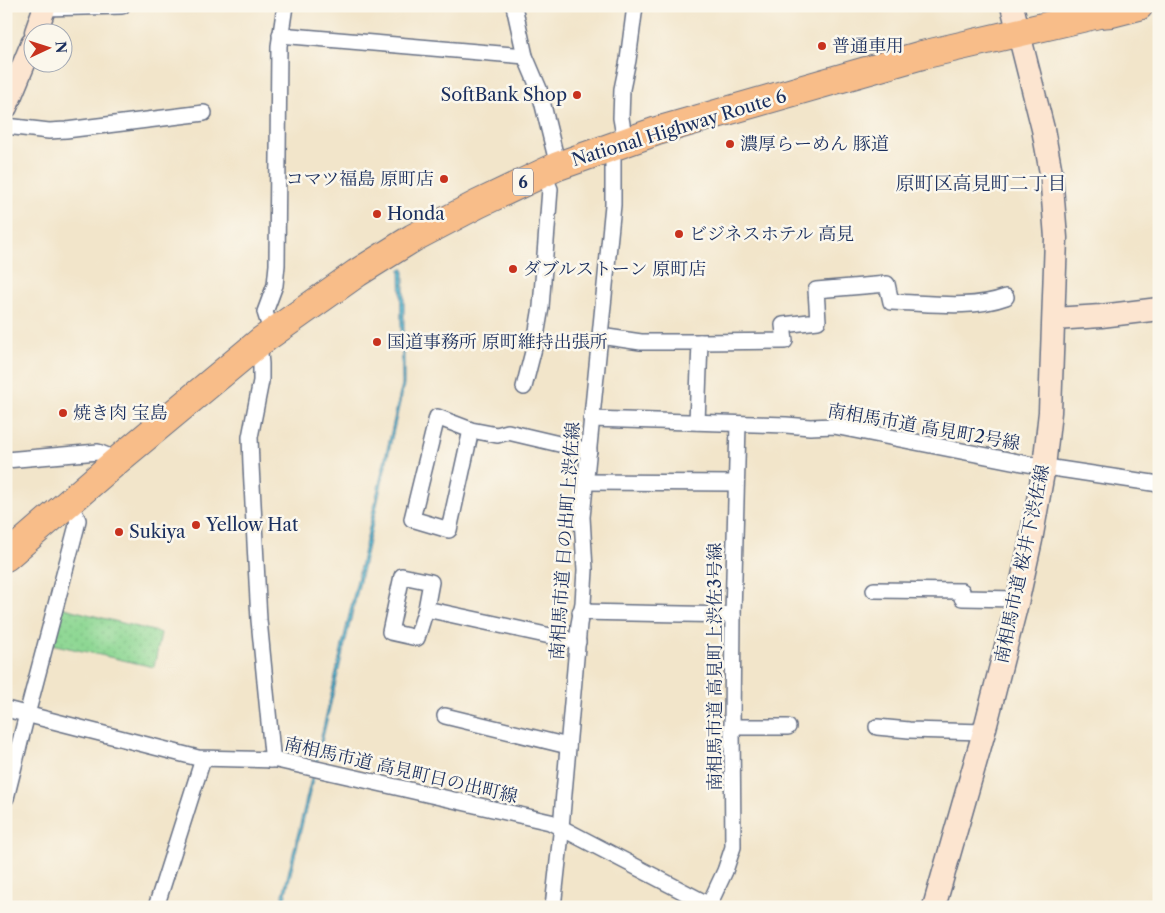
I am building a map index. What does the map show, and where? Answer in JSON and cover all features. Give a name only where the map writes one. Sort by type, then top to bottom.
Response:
[{"type":"highway","name":"National Highway Route 6","points":[[6,557],[118,460],[266,339],[356,273],[413,238],[550,170],[619,144],[922,55],[1139,6]]},
{"type":"street","points":[[40,22],[45,7],[122,6]]},
{"type":"street","points":[[270,760],[272,753],[259,620],[250,437],[266,339],[265,312],[276,285],[278,46],[285,6]]},
{"type":"street","points":[[514,6],[525,56],[538,89],[550,170],[542,307],[524,387]]},
{"type":"street","name":"南相馬市道 日の出町上渋佐線","points":[[553,907],[580,612],[583,603],[585,570],[582,517],[585,482],[619,144],[621,106],[635,6]]},
{"type":"street","name":"南相馬市道 桜井下渋佐線","points":[[934,907],[984,732],[1018,599],[1044,467],[1050,412],[1056,238],[1051,173],[1043,129],[1012,6]]},
{"type":"street","points":[[280,35],[525,56]]},
{"type":"street","points":[[6,107],[22,68]]},
{"type":"street","points":[[6,126],[66,130],[204,113]]},
{"type":"street","points":[[600,336],[641,342],[785,341],[783,325],[818,322],[816,290],[887,284],[891,302],[966,304],[988,303],[1006,297]]},
{"type":"street","points":[[1054,319],[1159,309]]},
{"type":"street","points":[[697,422],[700,342]]},
{"type":"street","points":[[471,430],[448,530],[412,520],[437,417],[471,430],[497,435],[508,432],[588,450]]},
{"type":"street","name":"南相馬市道 高見町2号線","points":[[591,419],[810,427],[834,426],[1044,467],[1159,484]]},
{"type":"street","name":"南相馬市道 高見町上渋佐3号線","points":[[711,906],[733,847],[733,615],[738,424]]},
{"type":"street","points":[[6,460],[98,452],[118,460]]},
{"type":"street","points":[[585,482],[735,483]]},
{"type":"street","points":[[6,798],[78,520],[69,502]]},
{"type":"street","points":[[874,590],[1018,599]]},
{"type":"street","points":[[426,609],[578,642]]},
{"type":"street","points":[[580,612],[733,615]]},
{"type":"street","name":"南相馬市道 高見町日の出町線","points":[[6,709],[27,716],[203,759],[277,760],[540,820],[561,827],[711,906]]},
{"type":"street","points":[[445,716],[568,746]]},
{"type":"street","points":[[732,727],[788,727]]},
{"type":"street","points":[[877,727],[909,730],[984,732]]},
{"type":"street","points":[[156,907],[203,759]]},
{"type":"green space","points":[[60,607],[161,633],[154,667],[51,644]]},
{"type":"water","points":[[400,269],[404,269],[404,385],[283,907],[280,907],[402,384]]},
{"type":"place","name":"普通車用","points":[[822,46]]},
{"type":"place","name":"SoftBank Shop","points":[[577,95]]},
{"type":"place","name":"濃厚らーめん 豚道","points":[[730,144]]},
{"type":"place","name":"コマツ福島 原町店","points":[[444,179]]},
{"type":"place","name":"Honda","points":[[377,214]]},
{"type":"place","name":"ビジネスホテル 高見","points":[[679,234]]},
{"type":"place","name":"ダブルストーン 原町店","points":[[513,269]]},
{"type":"place","name":"国道事務所 原町維持出張所","points":[[377,342]]},
{"type":"place","name":"焼き肉 宝島","points":[[63,413]]},
{"type":"place","name":"Yellow Hat","points":[[196,525]]},
{"type":"place","name":"Sukiya","points":[[119,532]]},
{"type":"district","name":"原町区高見町二丁目","points":[[981,183]]}]
